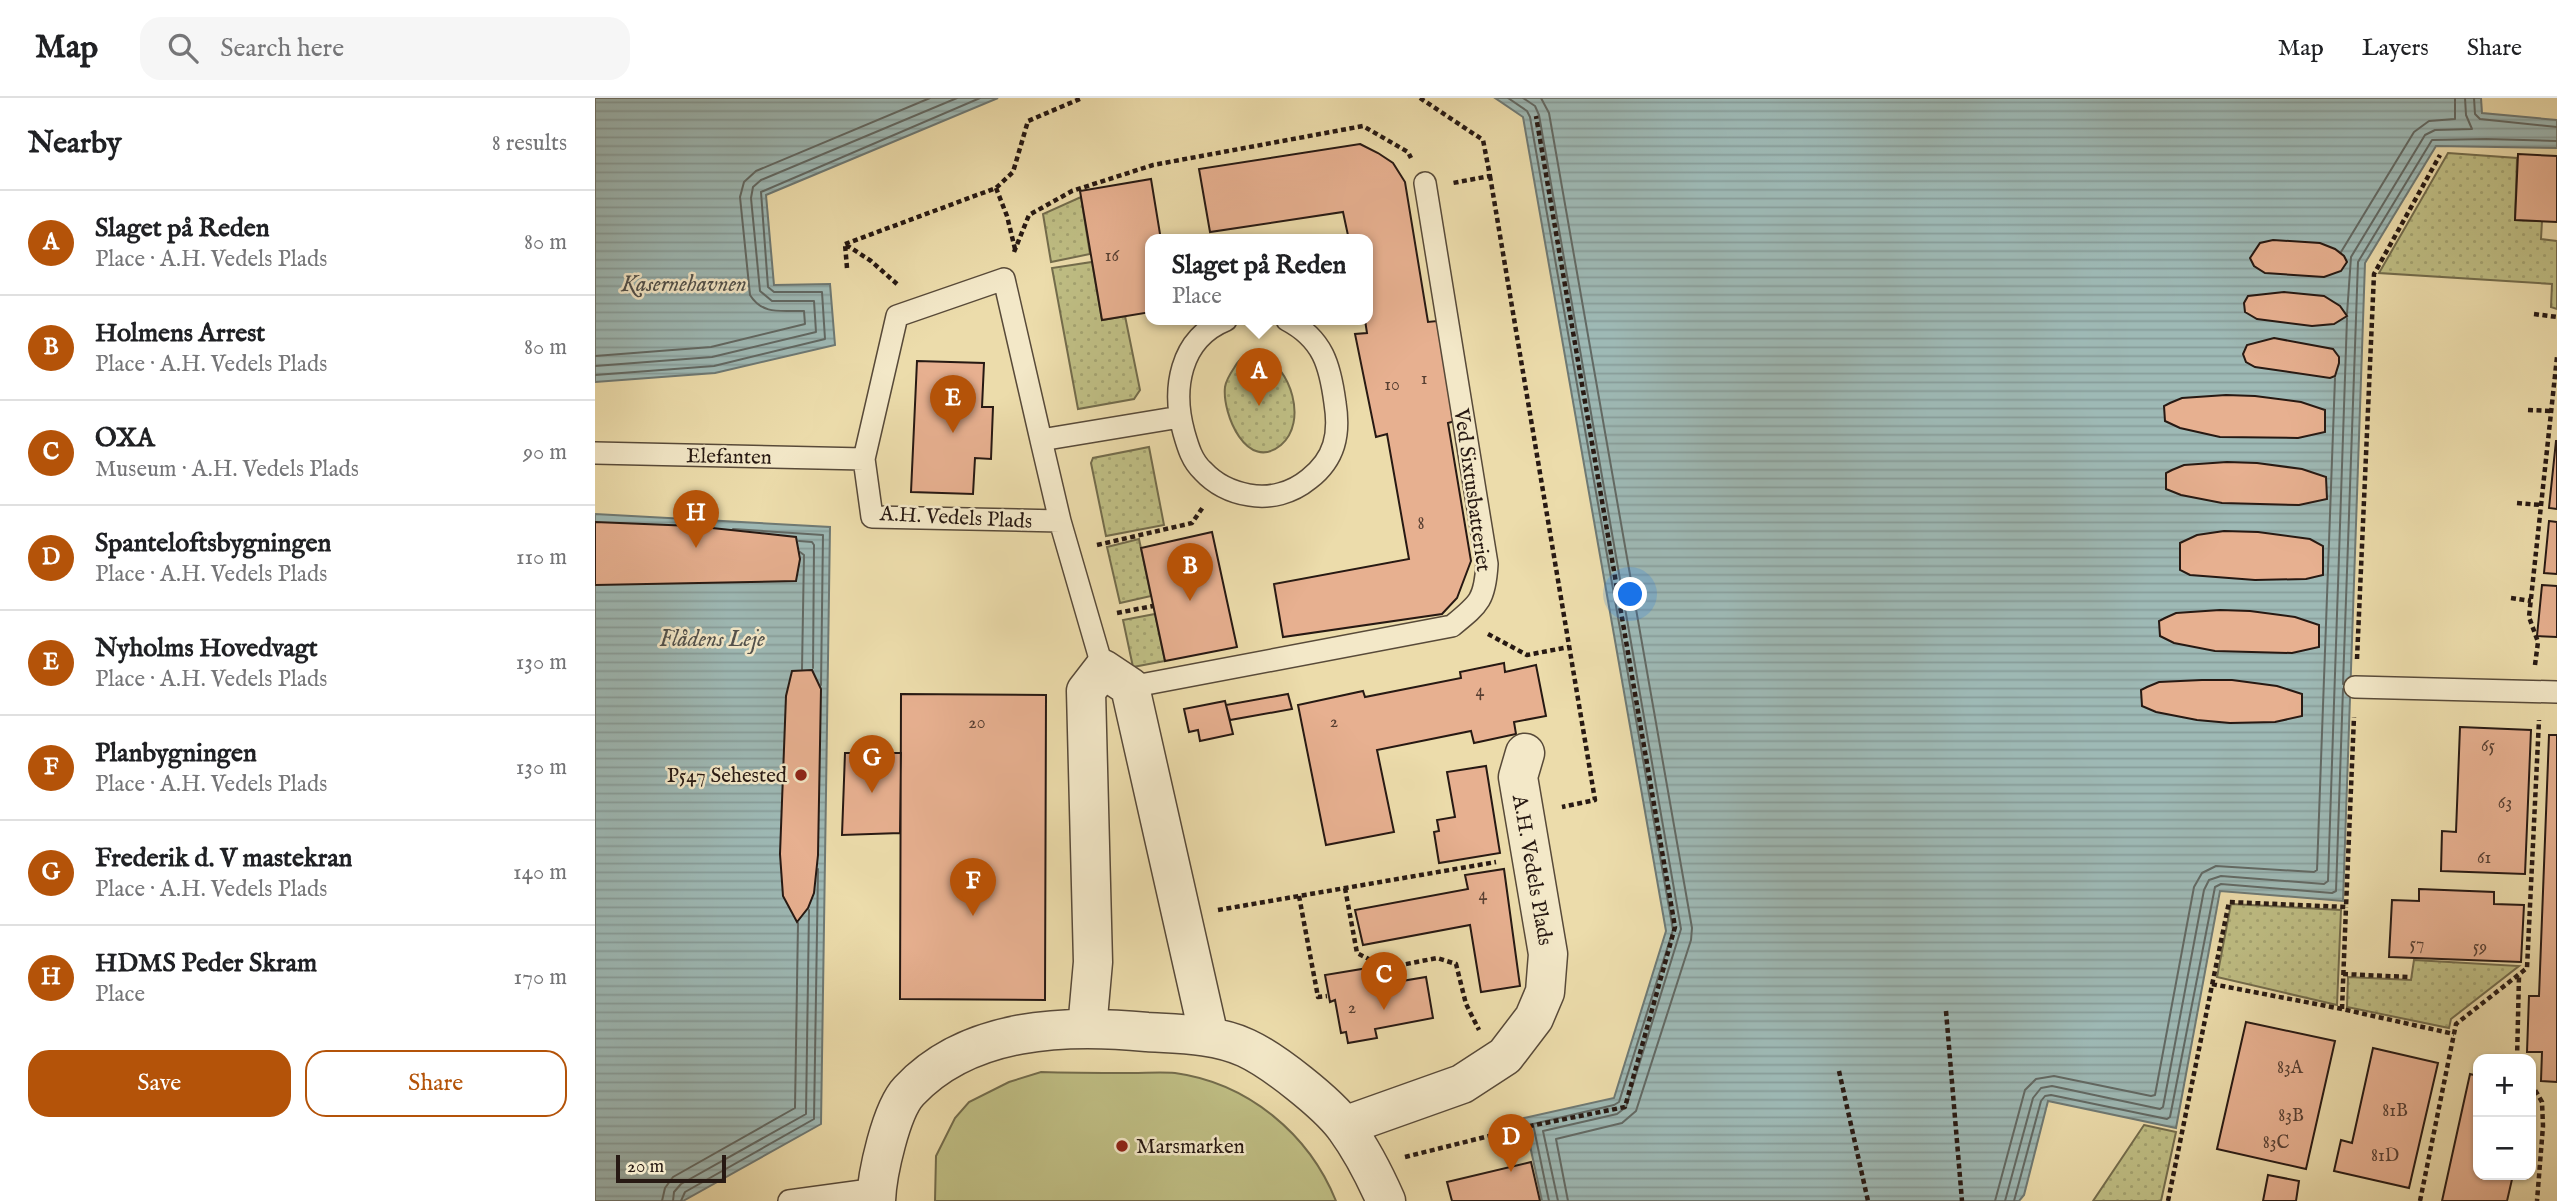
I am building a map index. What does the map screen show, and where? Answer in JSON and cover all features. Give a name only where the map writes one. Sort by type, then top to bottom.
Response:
[{"type":"street","points":[[1087,1028],[1093,962],[1086,691],[1116,678]]},
{"type":"street","name":"A.H. Vedels Plads","points":[[1116,678],[1183,917],[1209,1037]]},
{"type":"street","name":"A.H. Vedels Plads","points":[[1344,1126],[1462,1084],[1505,1056],[1534,1018],[1545,992],[1548,954],[1518,776],[1525,753]]},
{"type":"street","points":[[876,1195],[887,1137],[907,1093],[940,1064],[977,1045],[1037,1032],[1087,1028],[1209,1037],[1245,1048],[1294,1079],[1344,1126],[1387,1201]]},
{"type":"lane","name":"Ved Sixtusbatteriet","points":[[1425,186],[1487,564],[1486,588],[1475,608],[1460,620]]},
{"type":"lane","name":"A.H. Vedels Plads","points":[[1060,522],[872,517],[864,459],[897,316],[1004,279],[1060,522],[1088,618],[1116,678]]},
{"type":"lane","points":[[1217,325],[1203,333],[1183,363],[1178,382],[1179,417],[1189,451],[1201,470],[1235,493],[1258,497],[1283,494],[1301,485],[1317,473],[1334,445],[1338,426],[1327,359],[1315,341],[1297,325]]},
{"type":"lane","points":[[1041,440],[1179,417]]},
{"type":"lane","name":"Elefanten","points":[[595,453],[864,459]]},
{"type":"lane","points":[[1116,678],[1452,626],[1460,620]]},
{"type":"lane","points":[[2355,687],[2543,691]]},
{"type":"lane","points":[[789,1201],[876,1195]]},
{"type":"path","points":[[845,244],[996,188],[1013,172],[1028,121],[1082,98]]},
{"type":"path","points":[[1420,98],[1483,140],[1490,176],[1595,800],[1556,808]]},
{"type":"path","points":[[1368,1166],[1525,1127],[1625,1107],[1675,933],[1536,116]]},
{"type":"path","points":[[1004,279],[1029,215],[1072,191],[1153,165],[1363,126],[1408,152],[1425,186],[1490,176]]},
{"type":"path","points":[[2342,1009],[2374,274],[2440,155]]},
{"type":"path","points":[[996,188],[1007,216],[1015,250]]},
{"type":"path","points":[[845,244],[871,261]]},
{"type":"path","points":[[845,244],[847,268]]},
{"type":"path","points":[[2534,314],[2557,317]]},
{"type":"path","points":[[2420,1201],[2456,1024],[2527,968],[2543,691],[2538,642],[2529,617],[2557,357]]},
{"type":"path","points":[[2528,410],[2551,411]]},
{"type":"path","points":[[1069,551],[1192,523],[1218,484]]},
{"type":"path","points":[[2517,503],[2541,505]]},
{"type":"path","points":[[2511,598],[2531,601]]},
{"type":"path","points":[[1088,618],[1153,606]]},
{"type":"path","points":[[1460,620],[1527,654],[1569,647]]},
{"type":"path","points":[[1183,917],[1532,856]]},
{"type":"path","points":[[1345,888],[1357,954],[1386,968],[1437,958],[1456,964],[1466,1004],[1481,1033],[1486,1068]]},
{"type":"path","points":[[1299,895],[1318,998],[1327,996]]},
{"type":"path","points":[[2168,1201],[2229,902],[2346,906]]},
{"type":"path","points":[[2343,974],[2409,977]]},
{"type":"path","points":[[2517,1054],[2519,975]]},
{"type":"path","points":[[2212,984],[2453,1034]]},
{"type":"path","points":[[1946,1012],[1962,1201]]},
{"type":"path","points":[[1839,1071],[1868,1201]]},
{"type":"path","points":[[2536,1092],[2542,1102],[2543,1126],[2537,1201]]},
{"type":"shaded area","points":[[2448,153],[2517,158],[2515,220],[2542,221],[2541,239],[2557,241],[2557,309],[2551,307],[2552,284],[2379,273]]},
{"type":"shaded area","points":[[1081,197],[1090,254],[1051,262],[1043,214]]},
{"type":"shaded area","points":[[1092,262],[1102,320],[1125,316],[1140,390],[1134,399],[1078,409],[1052,268]]},
{"type":"shaded area","points":[[1247,355],[1261,355],[1272,361],[1281,371],[1288,383],[1294,410],[1289,435],[1281,445],[1269,452],[1257,452],[1239,437],[1232,425],[1225,398],[1226,382],[1239,361]]},
{"type":"shaded area","points":[[1149,447],[1164,525],[1106,536],[1091,463],[1093,458]]},
{"type":"shaded area","points":[[1139,539],[1151,596],[1120,603],[1107,547]]},
{"type":"shaded area","points":[[1155,614],[1165,661],[1133,667],[1123,620]]},
{"type":"shaded area","points":[[2231,904],[2341,910],[2337,1005],[2217,977]]},
{"type":"shaded area","points":[[2414,960],[2519,966],[2451,1019],[2449,1028],[2347,1007],[2348,977],[2411,980]]},
{"type":"shaded area","name":"Marsmarken","points":[[1041,1072],[1175,1073],[1227,1088],[1251,1100],[1292,1134],[1310,1154],[1336,1201],[935,1201],[936,1156],[955,1118],[969,1102],[1009,1082]]},
{"type":"shaded area","points":[[2144,1125],[2176,1132],[2161,1201],[2093,1201]]},
{"type":"water","name":"Kasernehavnen","points":[[595,98],[998,98],[766,195],[774,285],[830,284],[835,345],[715,373],[595,382]]},
{"type":"water","points":[[1495,98],[2481,98],[2482,113],[2557,120],[2557,148],[2436,146],[2365,263],[2343,901],[2220,891],[2176,1128],[2048,1101],[2024,1195],[2019,1201],[1542,1201],[1524,1118],[1614,1098],[1666,931],[1523,117]]},
{"type":"water","name":"Flådens Leje","points":[[595,514],[830,527],[821,1124],[683,1201],[595,1201]]},
{"type":"building","points":[[1360,144],[1393,163],[1405,182],[1428,322],[1437,321],[1455,421],[1448,423],[1471,561],[1457,598],[1442,614],[1283,637],[1274,584],[1409,559],[1387,434],[1376,437],[1355,334],[1367,333],[1366,325],[1373,325],[1373,234],[1348,234],[1343,212],[1210,232],[1199,169]]},
{"type":"building","points":[[2518,154],[2557,156],[2557,222],[2515,220]]},
{"type":"building","points":[[1151,179],[1160,234],[1145,234],[1145,313],[1102,320],[1080,191]]},
{"type":"building","points":[[2273,240],[2320,243],[2335,249],[2347,262],[2341,271],[2324,277],[2265,273],[2254,266],[2250,258],[2260,243]]},
{"type":"building","points":[[2284,292],[2324,296],[2340,306],[2347,316],[2334,324],[2312,326],[2257,319],[2245,312],[2244,303],[2248,296]]},
{"type":"building","points":[[2274,338],[2333,349],[2339,357],[2335,376],[2330,378],[2255,367],[2246,362],[2243,354],[2247,345]]},
{"type":"building","points":[[917,361],[984,363],[982,407],[993,407],[991,459],[975,458],[973,494],[911,492]]},
{"type":"building","points":[[2226,395],[2301,402],[2325,410],[2325,432],[2298,438],[2220,437],[2180,428],[2165,421],[2164,406],[2170,403],[2182,398]]},
{"type":"building","points":[[2557,441],[2557,509],[2549,508]]},
{"type":"building","points":[[2227,462],[2302,469],[2326,477],[2327,499],[2299,505],[2222,503],[2181,495],[2166,489],[2166,473],[2172,470],[2184,465]]},
{"type":"building","points":[[2549,521],[2557,522],[2557,574],[2544,573]]},
{"type":"building","points":[[595,522],[693,526],[796,537],[800,559],[796,581],[595,585]]},
{"type":"building","points":[[2224,531],[2258,532],[2310,539],[2323,546],[2323,575],[2306,579],[2255,580],[2190,575],[2180,570],[2180,543],[2197,535]]},
{"type":"building","points":[[1212,532],[1237,647],[1165,661],[1141,548]]},
{"type":"building","points":[[2542,585],[2557,586],[2557,637],[2537,636]]},
{"type":"building","points":[[2220,610],[2295,617],[2319,625],[2319,647],[2292,653],[2215,651],[2174,643],[2160,636],[2159,621],[2176,613]]},
{"type":"building","points":[[1504,663],[1505,672],[1536,665],[1546,716],[1514,722],[1516,734],[1474,743],[1471,731],[1377,750],[1394,832],[1326,845],[1298,705],[1363,691],[1365,697],[1461,678],[1460,672]]},
{"type":"building","name":"P547 Sehested","points":[[812,670],[821,689],[818,855],[814,893],[808,908],[797,922],[783,896],[780,854],[786,696],[792,671]]},
{"type":"building","points":[[2232,680],[2277,686],[2302,694],[2302,716],[2275,722],[2230,723],[2197,720],[2156,712],[2142,706],[2141,690],[2147,687],[2159,682]]},
{"type":"building","points":[[901,694],[1046,695],[1045,1000],[900,999]]},
{"type":"building","points":[[1288,694],[1292,709],[1230,720],[1226,705]]},
{"type":"building","points":[[1225,701],[1233,734],[1200,741],[1198,730],[1189,732],[1184,709]]},
{"type":"building","points":[[2460,727],[2531,730],[2525,874],[2441,871],[2442,831],[2456,832]]},
{"type":"building","points":[[2549,735],[2557,735],[2557,1082],[2541,1081],[2542,1052],[2527,1052],[2529,996],[2539,996]]},
{"type":"building","points":[[845,753],[901,753],[900,833],[842,835]]},
{"type":"building","points":[[1486,766],[1500,853],[1439,863],[1434,832],[1439,831],[1437,820],[1455,817],[1447,772]]},
{"type":"building","points":[[1504,869],[1520,986],[1481,992],[1470,925],[1363,945],[1355,910],[1468,889],[1465,875]]},
{"type":"building","points":[[2419,889],[2494,892],[2494,904],[2524,905],[2521,962],[2389,957],[2392,900],[2419,901]]},
{"type":"building","points":[[1368,968],[1372,986],[1426,977],[1433,1018],[1375,1029],[1377,1038],[1348,1043],[1346,1032],[1341,1033],[1335,1000],[1330,1002],[1325,975]]},
{"type":"building","points":[[2246,1022],[2335,1041],[2306,1169],[2217,1149]]},
{"type":"building","points":[[2373,1048],[2438,1063],[2409,1188],[2334,1171],[2341,1140],[2352,1143]]},
{"type":"building","points":[[2470,1074],[2473,1075],[2473,1180],[2512,1180],[2507,1201],[2442,1201]]},
{"type":"building","points":[[1531,1162],[1540,1201],[1452,1201],[1447,1182]]},
{"type":"building","points":[[2268,1175],[2299,1181],[2296,1201],[2263,1201]]},
{"type":"place","name":"Slaget på Reden","points":[[1259,406]]},
{"type":"place","name":"Nyholms Hovedvagt","points":[[953,433]]},
{"type":"place","name":"HDMS Peder Skram","points":[[696,548]]},
{"type":"place","name":"Holmens Arrest","points":[[1190,601]]},
{"type":"place","name":"P547 Sehested","points":[[801,775]]},
{"type":"place","name":"Frederik d. V mastekran","points":[[872,793]]},
{"type":"place","name":"Planbygningen","points":[[973,916]]},
{"type":"place","name":"OXA","points":[[1384,1010]]},
{"type":"place","name":"Marsmarken","points":[[1122,1146]]},
{"type":"place","name":"Spanteloftsbygningen","points":[[1511,1172]]}]
